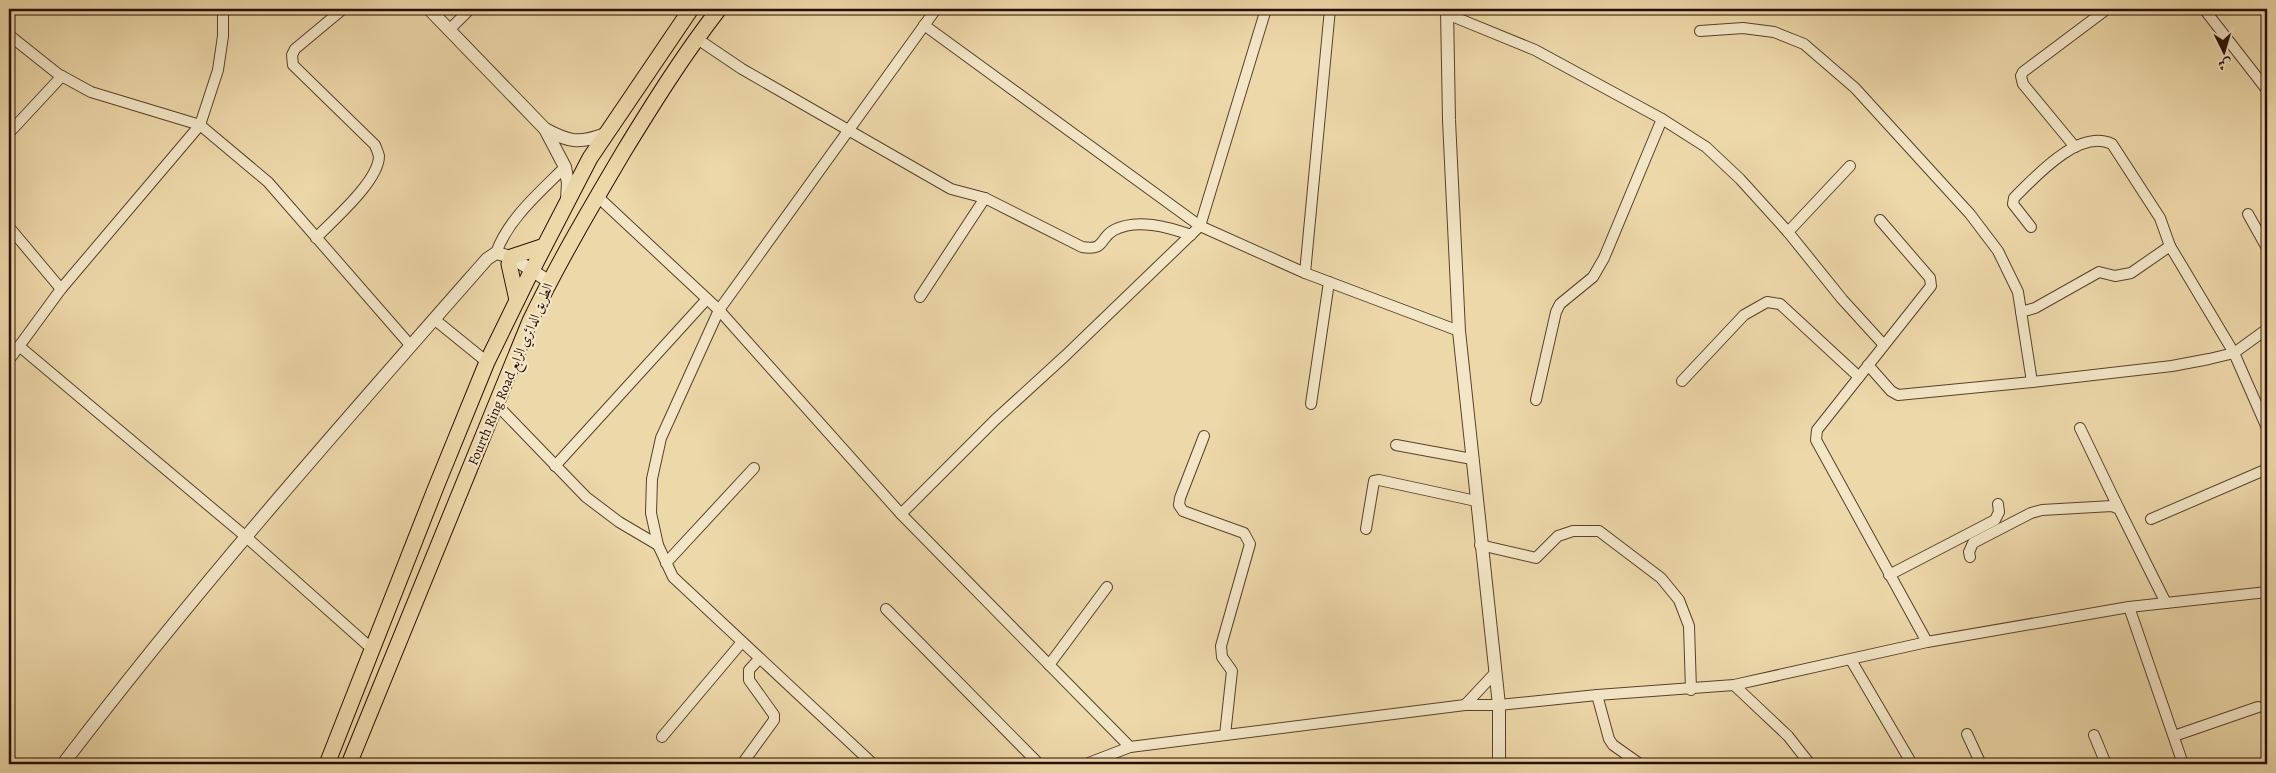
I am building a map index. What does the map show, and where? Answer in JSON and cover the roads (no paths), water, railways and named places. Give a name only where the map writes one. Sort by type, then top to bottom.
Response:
[{"type":"main road","points":[[327,764],[487,362],[544,246],[605,134],[691,9]]},
{"type":"main road","name":"Fourth Ring Road الطريق الدائري الرابع","points":[[349,764],[496,404],[548,286],[597,196],[696,38],[719,9]]},
{"type":"main road","points":[[517,300],[505,257],[544,246]]},
{"type":"street","points":[[9,360],[61,289],[200,125],[218,70],[223,36],[224,9]]},
{"type":"street","points":[[316,238],[367,184],[376,168],[379,155],[375,145],[292,65],[292,55],[295,49],[343,9]]},
{"type":"street","points":[[429,9],[545,129],[565,167],[568,183],[567,202]]},
{"type":"street","points":[[450,29],[470,9]]},
{"type":"street","points":[[873,764],[759,660],[673,576],[658,545],[651,513],[652,488],[661,438],[718,310],[936,9]]},
{"type":"street","points":[[901,514],[995,420],[1065,356],[1200,226],[1266,9]]},
{"type":"street","points":[[1305,273],[1330,9]]},
{"type":"street","points":[[2075,147],[2023,84],[2021,76],[2023,72],[2037,61],[2107,9]]},
{"type":"street","points":[[2204,9],[2267,90]]},
{"type":"street","points":[[1499,764],[1499,705],[1480,545],[1460,330],[1450,130],[1447,11],[1534,50],[1662,119],[1706,148],[1740,179],[1788,232],[1842,299],[1884,344]]},
{"type":"street","points":[[924,25],[1200,226],[1305,273],[1460,330]]},
{"type":"street","points":[[1700,31],[1743,28],[1774,32],[1804,44],[1855,88],[1970,214],[1998,250],[2018,292],[2032,382]]},
{"type":"street","points":[[9,35],[62,76],[91,92],[200,125],[268,182],[411,346]]},
{"type":"street","points":[[696,38],[742,69],[951,189],[985,198],[1082,247],[1092,249],[1101,246],[1112,232],[1124,226],[1150,225],[1171,228],[1191,235]]},
{"type":"street","points":[[9,133],[62,76]]},
{"type":"street","points":[[1536,400],[1556,312],[1560,304],[1593,276],[1604,258],[1662,119]]},
{"type":"street","points":[[545,129],[563,139],[576,142],[605,134]]},
{"type":"street","points":[[2031,226],[2013,204],[2014,198],[2043,169],[2075,147],[2094,141],[2105,140],[2112,144],[2160,218],[2170,246],[2234,353],[2267,428]]},
{"type":"street","points":[[1788,232],[1850,166]]},
{"type":"street","points":[[505,257],[502,240],[522,212],[565,167]]},
{"type":"street","points":[[597,196],[718,310],[901,514],[1130,747]]},
{"type":"street","points":[[920,297],[985,198]]},
{"type":"street","points":[[2248,214],[2267,248]]},
{"type":"street","points":[[1880,220],[1932,282],[1930,290],[1884,344],[1817,430],[1816,440],[1927,642]]},
{"type":"street","points":[[9,227],[61,289]]},
{"type":"street","points":[[2021,312],[2035,308],[2099,272],[2115,276],[2131,273],[2170,246]]},
{"type":"street","points":[[63,764],[134,671],[245,536],[487,258],[505,257],[548,286]]},
{"type":"street","points":[[1311,404],[1329,282]]},
{"type":"street","points":[[555,466],[707,299]]},
{"type":"street","points":[[1682,382],[1744,315],[1767,302],[1780,304],[1859,377]]},
{"type":"street","points":[[434,319],[487,362]]},
{"type":"street","points":[[1868,365],[1891,391],[1898,395],[2172,366],[2234,353],[2267,329]]},
{"type":"street","points":[[19,346],[245,536],[372,649]]},
{"type":"street","points":[[496,404],[586,497],[620,522],[658,545]]},
{"type":"street","points":[[2080,428],[2166,603]]},
{"type":"street","points":[[1204,436],[1180,498],[1180,508],[1183,511],[1244,533],[1250,544],[1221,646],[1222,657],[1232,671],[1225,735]]},
{"type":"street","points":[[1396,445],[1472,459]]},
{"type":"street","points":[[666,563],[754,468]]},
{"type":"street","points":[[2151,519],[2267,469]]},
{"type":"street","points":[[1366,529],[1374,481],[1379,480],[1476,501]]},
{"type":"street","points":[[1889,575],[1995,520],[1999,512],[1998,504]]},
{"type":"street","points":[[1970,557],[1969,552],[1973,543],[2036,511],[2086,506],[2112,506],[2119,509]]},
{"type":"street","points":[[1480,545],[1536,558],[1558,536],[1573,531],[1599,531],[1661,578],[1679,600],[1689,626],[1691,690]]},
{"type":"street","points":[[1049,665],[1107,587]]},
{"type":"street","points":[[1086,764],[1130,747],[1465,705],[1499,705],[1597,695],[1691,690],[1734,685],[1927,642],[2129,607],[2267,592]]},
{"type":"street","points":[[2129,607],[2183,764]]},
{"type":"street","points":[[886,609],[1039,764]]},
{"type":"street","points":[[662,737],[742,642]]},
{"type":"street","points":[[742,764],[774,720],[774,715],[749,680],[749,670],[759,660]]},
{"type":"street","points":[[1851,660],[1912,764]]},
{"type":"street","points":[[1465,705],[1495,673]]},
{"type":"street","points":[[1734,685],[1788,736],[1810,764]]},
{"type":"street","points":[[1597,695],[1609,739],[1613,745],[1640,764]]},
{"type":"street","points":[[2174,736],[2258,707]]},
{"type":"street","points":[[1967,734],[1979,764]]},
{"type":"street","points":[[2094,735],[2106,764]]}]
